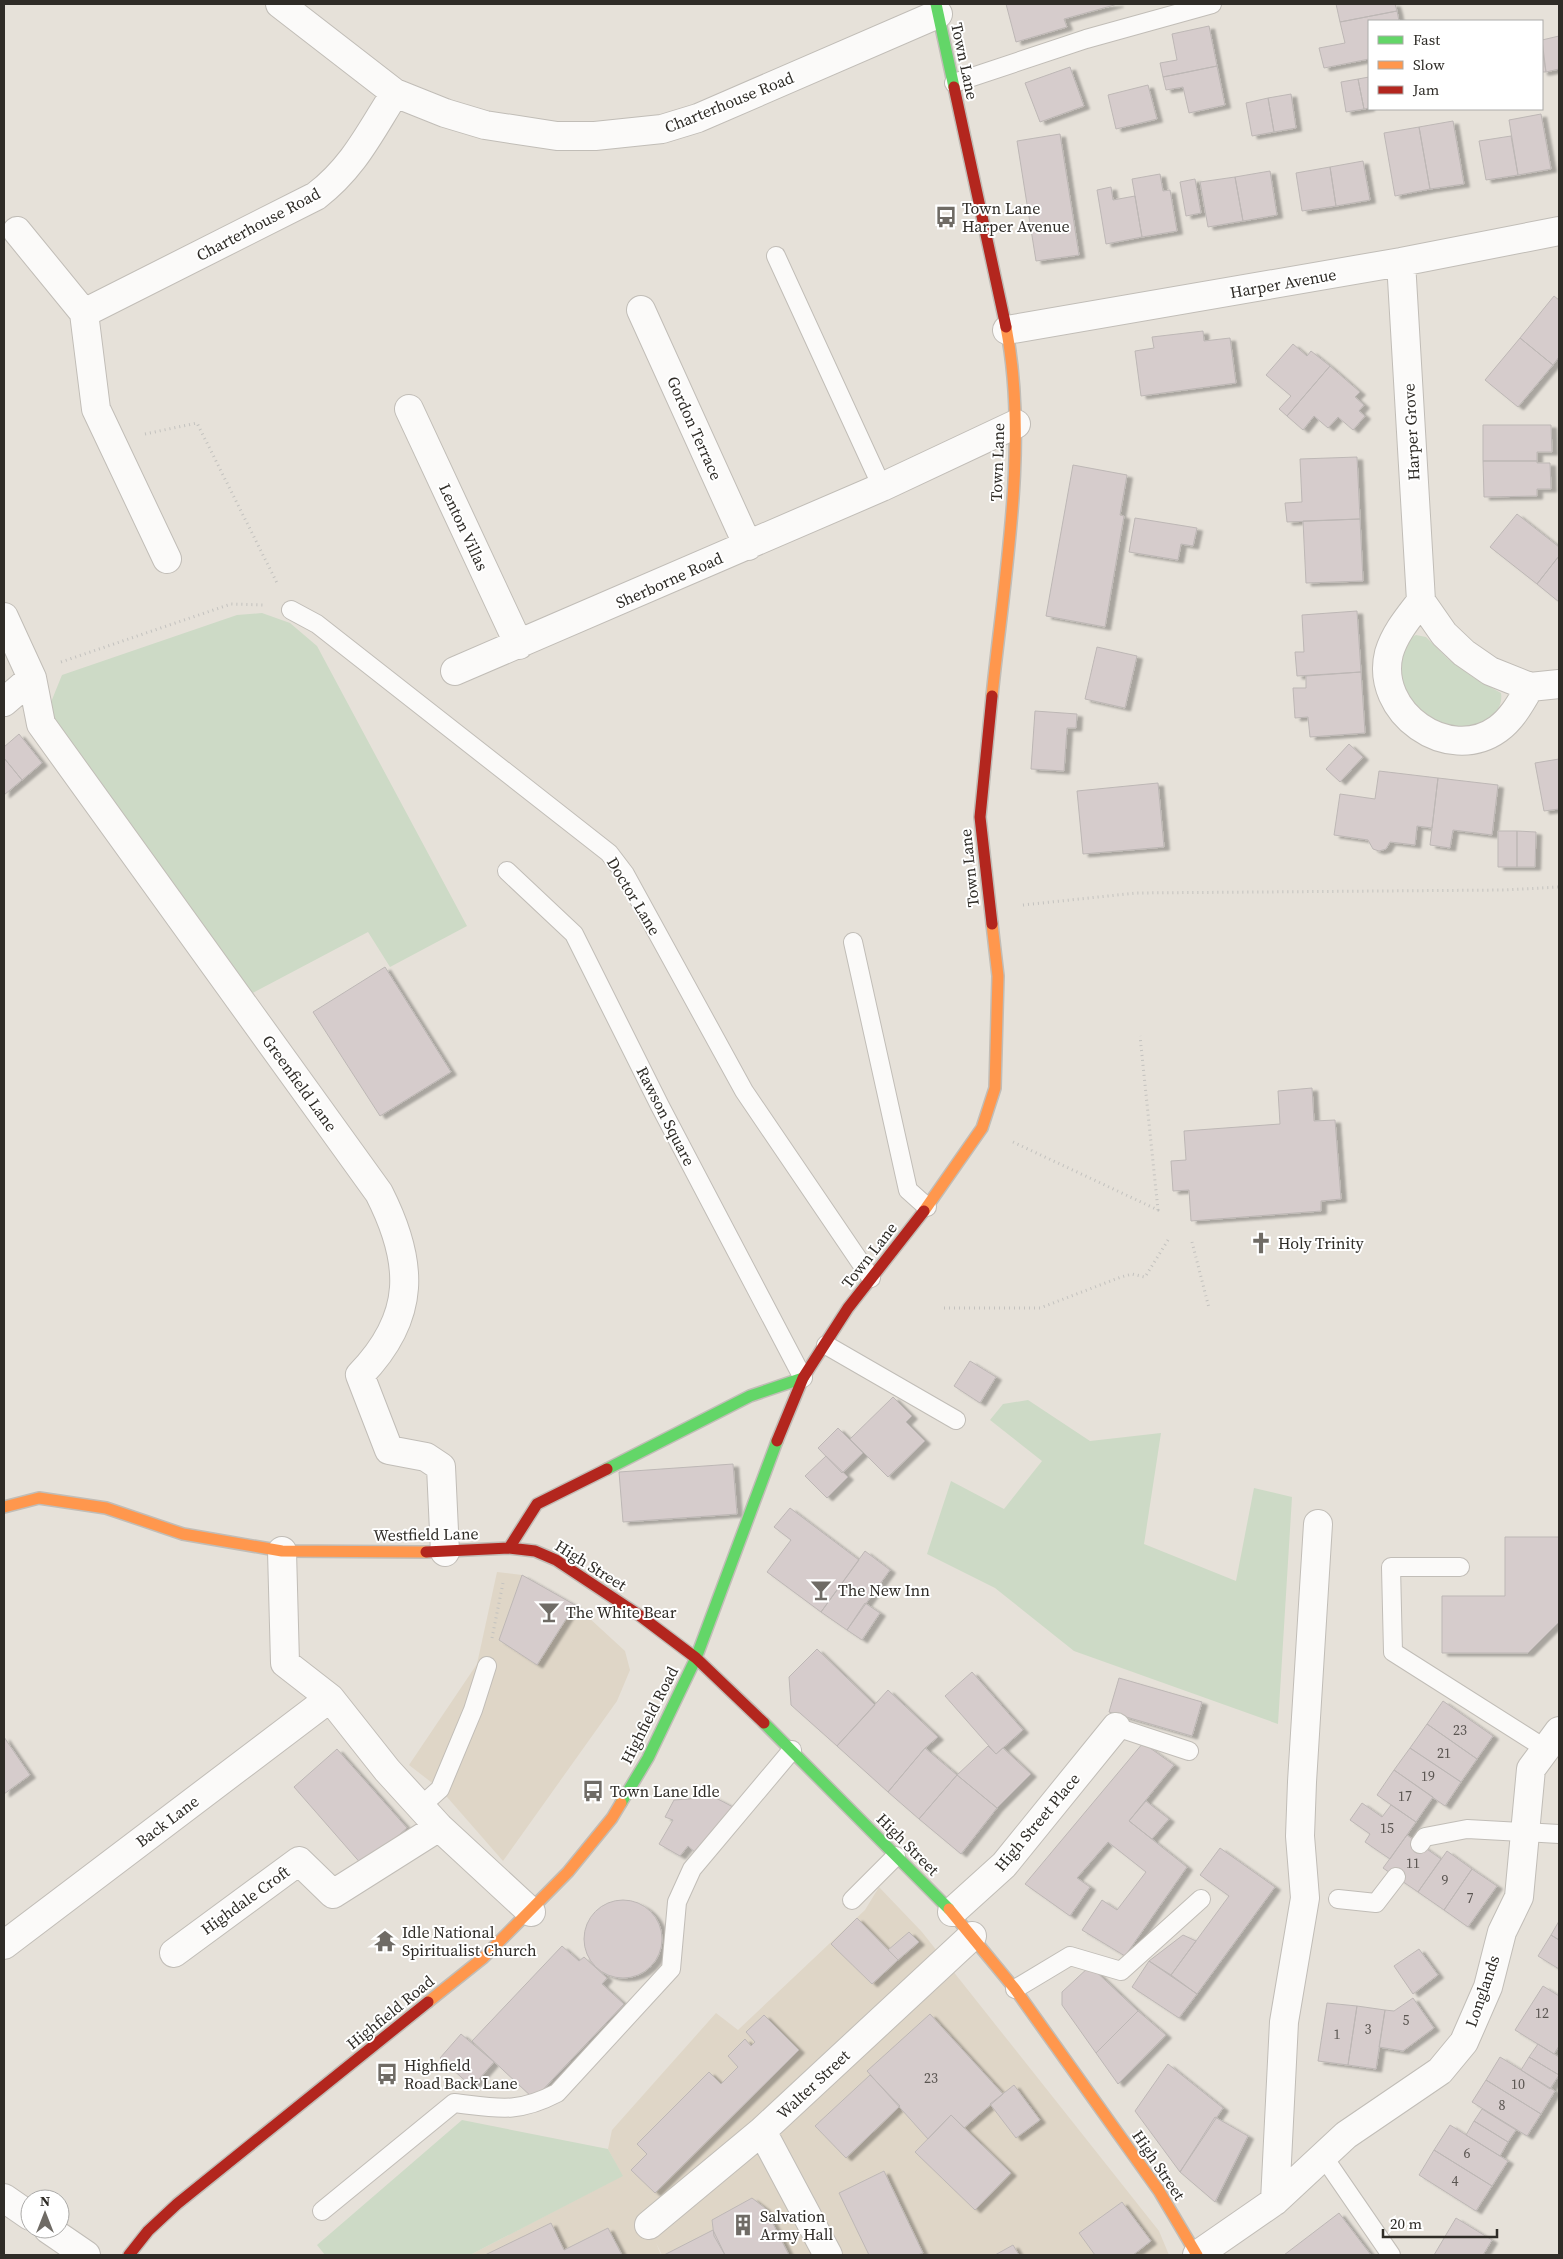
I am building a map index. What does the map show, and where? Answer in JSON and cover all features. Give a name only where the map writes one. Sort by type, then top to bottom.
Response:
[{"type":"street","name":"Charterhouse Road","points":[[280,4],[395,92],[445,113],[485,125],[518,132],[557,136],[595,136],[662,129],[698,118],[937,9]]},
{"type":"street","name":"Town Lane","points":[[696,1658],[785,1419],[804,1378],[848,1308],[927,1207],[982,1128],[996,1088],[998,976],[980,817],[1016,463],[1016,424],[1007,330],[937,9]]},
{"type":"street","name":"Charterhouse Road","points":[[84,313],[316,196],[336,180],[349,166],[395,92]]},
{"type":"street","points":[[10,231],[84,313],[96,410],[167,559]]},
{"type":"street","name":"Harper Avenue","points":[[1007,330],[1402,262],[1559,231]]},
{"type":"street","name":"Harper Grove","points":[[1402,262],[1420,601]]},
{"type":"street","name":"Gordon Terrace","points":[[642,310],[748,546]]},
{"type":"street","name":"Lenton Villas","points":[[409,409],[520,646]]},
{"type":"street","name":"Sherborne Road","points":[[456,671],[520,646],[882,487],[1016,424]]},
{"type":"street","points":[[1530,687],[1514,714],[1497,730],[1475,738],[1451,740],[1428,733],[1408,720],[1395,700],[1390,685],[1388,678],[1389,654],[1398,632],[1420,601],[1444,634],[1464,653],[1490,671],[1530,687],[1559,684]]},
{"type":"street","name":"Greenfield Lane","points":[[4,617],[32,678],[41,724],[379,1193],[394,1222],[403,1254],[402,1309],[378,1357],[360,1375],[389,1450],[426,1456],[441,1467],[445,1552]]},
{"type":"street","points":[[4,702],[32,678]]},
{"type":"street","points":[[509,1548],[537,1504],[750,1396],[804,1378]]},
{"type":"street","name":"Westfield Lane","points":[[4,1507],[39,1498],[106,1508],[183,1534],[282,1552],[445,1552],[509,1548]]},
{"type":"street","points":[[1275,2200],[1284,2022],[1304,1898],[1300,1836],[1302,1782],[1318,1524]]},
{"type":"street","name":"High Street","points":[[509,1548],[535,1551],[556,1560],[639,1615],[696,1658],[792,1750],[952,1912],[1014,1989],[1159,2191],[1197,2255]]},
{"type":"street","points":[[282,1552],[285,1663],[330,1698],[387,1770],[420,1807],[531,1912]]},
{"type":"street","name":"Highfield Road","points":[[129,2255],[148,2231],[178,2204],[483,1958],[531,1912],[568,1872],[612,1818],[648,1758],[696,1658]]},
{"type":"street","name":"Back Lane","points":[[4,1945],[330,1698]]},
{"type":"street","name":"High Street Place","points":[[952,1912],[1004,1865],[1116,1727]]},
{"type":"street","name":"Longlands","points":[[1197,2255],[1275,2200],[1346,2135],[1440,2071],[1464,2042],[1488,1987],[1502,1932],[1519,1897],[1531,1769],[1553,1740]]},
{"type":"street","name":"Highdale Croft","points":[[174,1952],[299,1862],[334,1894],[439,1827]]},
{"type":"street","name":"Walter Street","points":[[648,2225],[762,2131],[972,1936]]},
{"type":"street","points":[[762,2131],[828,2255]]},
{"type":"street","points":[[4,2198],[20,2209]]},
{"type":"street","points":[[63,2239],[86,2255]]},
{"type":"lane","points":[[954,83],[1086,39],[1212,4]]},
{"type":"lane","points":[[776,256],[882,487]]},
{"type":"lane","name":"Doctor Lane","points":[[291,610],[317,624],[609,853],[625,874],[744,1092],[871,1278]]},
{"type":"lane","name":"Rawson Square","points":[[508,871],[574,934],[660,1106],[804,1378]]},
{"type":"lane","points":[[853,942],[908,1190],[927,1207]]},
{"type":"lane","points":[[826,1345],[956,1420]]},
{"type":"lane","points":[[1460,1567],[1391,1567],[1393,1652],[1553,1740]]},
{"type":"lane","points":[[420,1807],[440,1789],[473,1710],[487,1666]]},
{"type":"lane","points":[[1116,1727],[1189,1751]]},
{"type":"lane","points":[[322,2211],[454,2103],[508,2110],[540,2102],[557,2093],[671,1969],[677,1902],[692,1869],[792,1750]]},
{"type":"lane","points":[[1420,1844],[1425,1837],[1466,1828],[1559,1834]]},
{"type":"lane","points":[[852,1900],[896,1856]]},
{"type":"lane","points":[[1338,1899],[1376,1903],[1396,1877]]},
{"type":"lane","points":[[1014,1989],[1070,1956],[1121,1971],[1201,1899]]},
{"type":"lane","points":[[1323,2156],[1392,2255]]},
{"type":"path","points":[[110,441],[197,423],[291,610]]},
{"type":"path","points":[[32,678],[72,656],[231,604],[259,604],[291,610]]},
{"type":"path","points":[[990,909],[1136,894],[1504,890],[1559,887]]},
{"type":"path","points":[[982,1128],[1158,1210],[1140,1036]]},
{"type":"path","points":[[944,1308],[1040,1308],[1121,1277],[1132,1274],[1146,1277],[1168,1240]]},
{"type":"path","points":[[1192,1242],[1209,1308]]},
{"type":"path","points":[[487,1666],[509,1548]]},
{"type":"shaded area","points":[[497,1572],[522,1575],[575,1605],[625,1651],[630,1670],[617,1701],[503,1861],[440,1789],[409,1765],[477,1664]]},
{"type":"shaded area","points":[[879,1887],[922,1932],[1159,2231],[1169,2255],[662,2255],[656,2243],[661,2255],[470,2255],[622,2176],[608,2149],[612,2130],[716,2013],[738,2030],[865,1910]]},
{"type":"green space","points":[[262,613],[290,623],[317,646],[467,926],[390,967],[368,932],[247,996],[47,712],[62,675],[237,615]]},
{"type":"green space","points":[[1416,635],[1426,637],[1448,659],[1474,678],[1501,693],[1501,702],[1498,710],[1492,716],[1475,725],[1457,728],[1441,724],[1414,708],[1401,684],[1398,667],[1407,639]]},
{"type":"green space","points":[[1028,1400],[1090,1441],[1161,1433],[1144,1544],[1236,1581],[1254,1488],[1292,1497],[1278,1724],[1074,1651],[995,1588],[927,1554],[951,1481],[1004,1509],[1042,1461],[990,1420],[1003,1404]]},
{"type":"green space","points":[[462,2120],[608,2149],[623,2176],[470,2255],[325,2255],[317,2245]]},
{"type":"building","points":[[1006,4],[1118,4],[1064,19],[1067,27],[1016,42]]},
{"type":"building","points":[[1336,4],[1395,4],[1397,11],[1340,22]]},
{"type":"building","points":[[1397,11],[1399,20],[1368,20],[1368,59],[1324,68],[1319,48],[1345,43],[1340,22]]},
{"type":"building","points":[[1209,26],[1217,66],[1163,77],[1160,63],[1177,60],[1172,34]]},
{"type":"building","points":[[1559,36],[1559,69],[1546,72],[1543,40]]},
{"type":"building","points":[[1543,54],[1546,72],[1543,72]]},
{"type":"building","points":[[1217,66],[1225,105],[1189,113],[1183,87],[1166,90],[1163,77]]},
{"type":"building","points":[[1070,67],[1084,106],[1040,122],[1025,83]]},
{"type":"building","points":[[1368,77],[1368,108],[1364,109],[1358,79]]},
{"type":"building","points":[[1358,79],[1364,109],[1346,112],[1341,82]]},
{"type":"building","points":[[1148,85],[1157,119],[1116,129],[1108,95]]},
{"type":"building","points":[[1291,94],[1296,128],[1274,132],[1268,98]]},
{"type":"building","points":[[1268,98],[1274,132],[1252,136],[1246,103]]},
{"type":"building","points":[[1541,114],[1551,169],[1518,175],[1509,120]]},
{"type":"building","points":[[1453,121],[1464,184],[1430,189],[1419,127]]},
{"type":"building","points":[[1419,127],[1430,189],[1395,196],[1384,133]]},
{"type":"building","points":[[1060,134],[1079,255],[1036,261],[1017,141]]},
{"type":"building","points":[[1511,136],[1518,175],[1486,180],[1479,141]]},
{"type":"building","points":[[1363,161],[1370,200],[1336,206],[1330,167]]},
{"type":"building","points":[[1330,167],[1336,206],[1302,211],[1296,173]]},
{"type":"building","points":[[1270,171],[1277,215],[1243,221],[1235,177]]},
{"type":"building","points":[[1160,174],[1163,191],[1170,190],[1177,231],[1142,237],[1132,179]]},
{"type":"building","points":[[1235,177],[1243,221],[1208,227],[1200,182]]},
{"type":"building","points":[[1195,179],[1201,213],[1186,216],[1180,182]]},
{"type":"building","points":[[1111,187],[1113,200],[1135,196],[1142,237],[1106,244],[1097,190]]},
{"type":"building","points":[[1554,296],[1559,300],[1559,357],[1553,365],[1520,338]]},
{"type":"building","points":[[1203,331],[1204,341],[1230,338],[1236,383],[1141,396],[1135,351],[1154,348],[1152,337]]},
{"type":"building","points":[[1520,338],[1553,365],[1518,407],[1485,380]]},
{"type":"building","points":[[1293,344],[1307,356],[1311,351],[1330,366],[1287,416],[1279,409],[1291,396],[1266,375]]},
{"type":"building","points":[[1330,366],[1360,392],[1355,397],[1364,405],[1359,411],[1365,416],[1353,430],[1338,417],[1328,428],[1314,416],[1303,430],[1287,416]]},
{"type":"building","points":[[1483,425],[1551,425],[1552,452],[1537,452],[1537,461],[1483,461]]},
{"type":"building","points":[[1357,457],[1360,519],[1287,522],[1285,503],[1302,502],[1300,459]]},
{"type":"building","points":[[1483,461],[1537,461],[1537,463],[1550,463],[1551,489],[1537,489],[1537,496],[1484,497]]},
{"type":"building","points":[[1073,465],[1127,475],[1120,515],[1124,516],[1105,627],[1046,616]]},
{"type":"building","points":[[1517,514],[1559,547],[1559,556],[1537,584],[1490,547]]},
{"type":"building","points":[[1135,518],[1197,528],[1193,546],[1181,544],[1178,560],[1129,552]]},
{"type":"building","points":[[1360,519],[1363,581],[1306,583],[1303,521]]},
{"type":"building","points":[[1559,556],[1559,602],[1537,584]]},
{"type":"building","points":[[1357,611],[1361,672],[1297,676],[1295,652],[1304,652],[1302,615]]},
{"type":"building","points":[[1097,647],[1137,656],[1125,708],[1085,699]]},
{"type":"building","points":[[1361,672],[1365,733],[1310,737],[1308,717],[1295,718],[1293,688],[1306,688],[1306,676]]},
{"type":"building","points":[[1035,711],[1077,714],[1076,728],[1067,728],[1064,771],[1031,769]]},
{"type":"building","points":[[19,734],[42,763],[22,780],[4,758],[4,747]]},
{"type":"building","points":[[1349,744],[1363,757],[1340,782],[1326,769]]},
{"type":"building","points":[[4,758],[22,780],[4,795]]},
{"type":"building","points":[[1559,759],[1559,809],[1544,811],[1535,763]]},
{"type":"building","points":[[1379,771],[1438,778],[1432,828],[1417,826],[1415,845],[1390,842],[1386,849],[1379,851],[1373,849],[1368,840],[1334,835],[1340,794],[1375,799]]},
{"type":"building","points":[[1438,778],[1498,785],[1492,835],[1453,830],[1450,848],[1430,845]]},
{"type":"building","points":[[1158,783],[1164,847],[1083,854],[1077,791]]},
{"type":"building","points":[[1498,831],[1517,831],[1517,867],[1498,867]]},
{"type":"building","points":[[1517,831],[1536,832],[1535,867],[1517,867]]},
{"type":"building","points":[[385,967],[451,1072],[380,1116],[313,1012]]},
{"type":"building","points":[[1312,1088],[1314,1121],[1335,1120],[1341,1199],[1321,1201],[1321,1211],[1191,1221],[1189,1190],[1173,1191],[1171,1161],[1186,1160],[1184,1131],[1280,1124],[1278,1091]]},
{"type":"building","points":[[970,1361],[996,1377],[980,1403],[954,1386]]},
{"type":"building","points":[[893,1397],[912,1416],[906,1422],[925,1441],[888,1477],[850,1439]]},
{"type":"building","points":[[838,1428],[863,1453],[842,1473],[818,1448]]},
{"type":"building","points":[[826,1456],[848,1477],[827,1498],[805,1476]]},
{"type":"building","points":[[733,1464],[737,1514],[623,1522],[619,1472]]},
{"type":"building","points":[[790,1508],[859,1560],[821,1612],[767,1572],[791,1540],[774,1527]]},
{"type":"building","points":[[1505,1537],[1559,1537],[1559,1622],[1528,1653],[1442,1653],[1442,1596],[1505,1596]]},
{"type":"building","points":[[865,1551],[890,1570],[847,1630],[821,1612]]},
{"type":"building","points":[[522,1575],[575,1605],[537,1665],[499,1640]]},
{"type":"building","points":[[865,1603],[880,1613],[862,1640],[847,1630]]},
{"type":"building","points":[[817,1649],[875,1705],[837,1746],[791,1705],[789,1677]]},
{"type":"building","points":[[972,1672],[1023,1730],[996,1754],[945,1696]]},
{"type":"building","points":[[1119,1678],[1202,1702],[1192,1736],[1109,1712]]},
{"type":"building","points":[[888,1690],[938,1737],[925,1748],[888,1792],[837,1746]]},
{"type":"building","points":[[1443,1701],[1493,1736],[1477,1759],[1427,1724]]},
{"type":"building","points":[[1427,1724],[1477,1759],[1461,1782],[1410,1748]]},
{"type":"building","points":[[4,1737],[30,1775],[4,1794]]},
{"type":"building","points":[[1143,1743],[1174,1765],[1129,1821],[1187,1867],[1125,1956],[1082,1930],[1102,1900],[1117,1910],[1146,1872],[1108,1842],[1077,1878],[1090,1887],[1070,1916],[1025,1884]]},
{"type":"building","points":[[988,1746],[996,1754],[1003,1748],[1031,1774],[997,1808],[957,1775]]},
{"type":"building","points":[[925,1748],[957,1775],[919,1819],[888,1792]]},
{"type":"building","points":[[1410,1748],[1461,1782],[1445,1806],[1394,1770]]},
{"type":"building","points":[[337,1749],[407,1828],[363,1866],[294,1787]]},
{"type":"building","points":[[1394,1770],[1433,1797],[1416,1822],[1377,1795]]},
{"type":"building","points":[[957,1775],[997,1808],[961,1854],[919,1819]]},
{"type":"building","points":[[714,1797],[733,1807],[697,1854],[688,1846],[680,1856],[659,1844],[673,1820],[665,1817],[674,1800]]},
{"type":"building","points":[[1146,1801],[1169,1819],[1152,1839],[1129,1821]]},
{"type":"building","points":[[1362,1803],[1382,1817],[1391,1805],[1416,1822],[1390,1859],[1365,1842],[1370,1834],[1350,1820]]},
{"type":"building","points":[[1407,1835],[1441,1859],[1418,1892],[1383,1868]]},
{"type":"building","points":[[1220,1848],[1275,1887],[1197,1994],[1171,1975],[1229,1896],[1200,1875]]},
{"type":"building","points":[[1447,1851],[1472,1869],[1444,1910],[1418,1892]]},
{"type":"building","points":[[1472,1869],[1497,1886],[1468,1927],[1444,1910]]},
{"type":"building","points":[[623,1900],[638,1903],[651,1911],[659,1924],[662,1939],[659,1954],[651,1967],[638,1975],[623,1978],[608,1975],[595,1967],[587,1954],[584,1939],[587,1924],[595,1911],[608,1903]]},
{"type":"building","points":[[857,1918],[898,1960],[872,1984],[831,1944]]},
{"type":"building","points":[[1559,1921],[1559,1940],[1551,1935]]},
{"type":"building","points":[[909,1932],[919,1942],[898,1960],[888,1950]]},
{"type":"building","points":[[1183,1935],[1196,1941],[1171,1975],[1149,1961]]},
{"type":"building","points":[[1551,1935],[1559,1940],[1559,1969],[1538,1956]]},
{"type":"building","points":[[562,1946],[579,1961],[584,1957],[607,1978],[602,1984],[624,2004],[534,2099],[472,2041]]},
{"type":"building","points":[[1419,1949],[1438,1975],[1413,1994],[1394,1966]]},
{"type":"building","points":[[1149,1961],[1197,1994],[1179,2018],[1132,1987]]},
{"type":"building","points":[[1090,1966],[1138,2011],[1096,2053],[1062,2005],[1062,1992]]},
{"type":"building","points":[[1543,1986],[1559,1996],[1559,2046],[1554,2054],[1515,2030]]},
{"type":"building","points":[[1413,1998],[1434,2028],[1403,2051],[1379,2047],[1385,2010],[1394,2011]]},
{"type":"building","points":[[1327,2003],[1357,2006],[1348,2065],[1318,2061]]},
{"type":"building","points":[[1357,2006],[1385,2010],[1376,2069],[1348,2065]]},
{"type":"building","points":[[1138,2011],[1166,2035],[1118,2084],[1096,2053]]},
{"type":"building","points":[[930,2014],[1003,2094],[964,2128],[951,2115],[928,2139],[867,2071]]},
{"type":"building","points":[[764,2015],[799,2050],[655,2193],[631,2170],[647,2154],[637,2144],[709,2072],[721,2084],[738,2067],[728,2056],[745,2039],[751,2046],[755,2042],[746,2032]]},
{"type":"building","points":[[461,2034],[494,2062],[472,2087],[440,2058]]},
{"type":"building","points":[[1538,2044],[1559,2057],[1559,2075],[1529,2057]]},
{"type":"building","points":[[1500,2057],[1555,2091],[1541,2114],[1486,2080]]},
{"type":"building","points":[[1529,2057],[1559,2075],[1550,2089],[1521,2070]]},
{"type":"building","points":[[1168,2064],[1223,2108],[1180,2172],[1135,2111]]},
{"type":"building","points":[[870,2075],[900,2106],[846,2158],[815,2126]]},
{"type":"building","points":[[1486,2080],[1541,2114],[1527,2136],[1472,2102]]},
{"type":"building","points":[[1014,2085],[1040,2120],[1016,2138],[990,2104]]},
{"type":"building","points":[[1482,2109],[1516,2130],[1508,2142],[1474,2121]]},
{"type":"building","points":[[951,2115],[1011,2173],[975,2210],[915,2152]]},
{"type":"building","points":[[1215,2117],[1248,2136],[1215,2202],[1180,2172]]},
{"type":"building","points":[[1474,2121],[1508,2142],[1500,2156],[1466,2135]]},
{"type":"building","points":[[1450,2125],[1508,2161],[1492,2186],[1434,2150]]},
{"type":"building","points":[[1434,2150],[1492,2186],[1476,2211],[1419,2175]]},
{"type":"building","points":[[884,2171],[923,2253],[918,2255],[869,2255],[839,2193]]},
{"type":"building","name":"Salvation Army Hall","points":[[752,2198],[765,2208],[789,2255],[725,2255],[714,2236],[712,2220]]},
{"type":"building","points":[[1122,2202],[1151,2241],[1133,2255],[1095,2255],[1079,2233]]},
{"type":"building","points":[[1339,2213],[1371,2255],[1284,2255]]},
{"type":"building","points":[[1456,2218],[1492,2240],[1483,2255],[1434,2255]]},
{"type":"building","points":[[551,2223],[564,2250],[608,2228],[622,2255],[485,2255]]},
{"type":"building","points":[[713,2230],[725,2255],[664,2255]]},
{"type":"building","points":[[1013,2245],[1019,2255],[995,2255]]},
{"type":"traffic: fast","points":[[936,4],[954,87]]},
{"type":"traffic: fast","points":[[607,1469],[750,1396],[803,1378]]},
{"type":"traffic: fast","points":[[621,1803],[648,1758],[696,1658],[777,1441]]},
{"type":"traffic: fast","points":[[764,1723],[949,1909]]},
{"type":"traffic: slow","points":[[992,696],[1008,558],[1015,464],[1015,417],[1012,371],[1006,327]]},
{"type":"traffic: slow","points":[[924,1211],[982,1128],[995,1088],[998,976],[992,924]]},
{"type":"traffic: slow","points":[[4,1507],[39,1498],[106,1508],[183,1534],[282,1551],[426,1552]]},
{"type":"traffic: slow","points":[[428,2002],[483,1958],[568,1872],[612,1818],[621,1803]]},
{"type":"traffic: slow","points":[[949,1909],[1015,1989],[1159,2191],[1197,2255]]},
{"type":"traffic: jam","points":[[954,87],[1006,327]]},
{"type":"traffic: jam","points":[[992,696],[980,817],[992,924]]},
{"type":"traffic: jam","points":[[777,1441],[803,1378],[848,1308],[924,1211]]},
{"type":"traffic: jam","points":[[426,1552],[509,1548],[537,1504],[607,1469]]},
{"type":"traffic: jam","points":[[509,1548],[535,1551],[556,1560],[639,1615],[696,1658],[764,1723]]},
{"type":"traffic: jam","points":[[129,2255],[148,2231],[177,2204],[428,2002]]},
{"type":"place","name":"Town Lane Harper Avenue","points":[[946,217]]},
{"type":"place","name":"Holy Trinity","points":[[1261,1243]]},
{"type":"place","name":"The New Inn","points":[[821,1590]]},
{"type":"place","name":"The White Bear","points":[[549,1612]]},
{"type":"place","name":"Town Lane Idle","points":[[593,1791]]},
{"type":"place","name":"Idle National Spiritualist Church","points":[[385,1941]]},
{"type":"place","name":"Highfield Road Back Lane","points":[[387,2074]]},
{"type":"place","name":"Salvation Army Hall","points":[[743,2225]]}]
